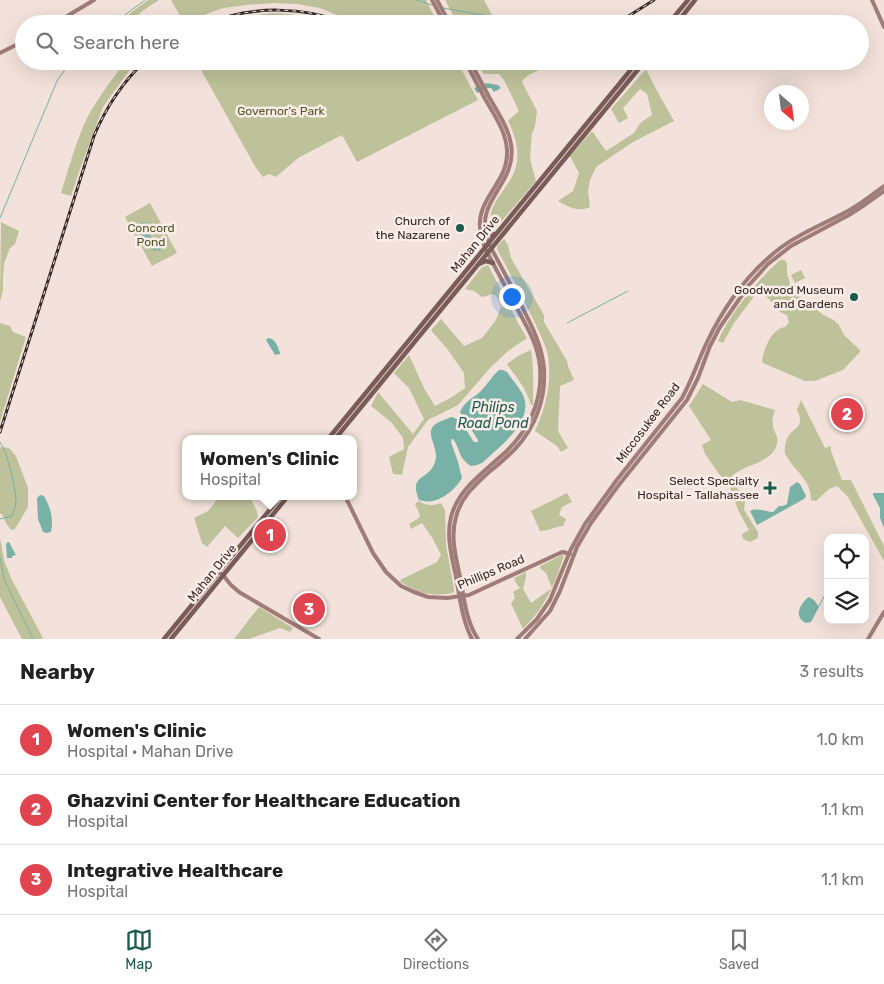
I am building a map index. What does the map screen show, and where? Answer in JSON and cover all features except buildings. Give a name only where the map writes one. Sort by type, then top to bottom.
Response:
[{"type":"main road","points":[[69,15],[94,0]]},
{"type":"main road","points":[[432,0],[440,15]]},
{"type":"main road","points":[[437,0],[445,15]]},
{"type":"main road","points":[[676,15],[688,0]]},
{"type":"main road","points":[[683,15],[695,0]]},
{"type":"main road","points":[[872,0],[884,27]]},
{"type":"main road","points":[[0,53],[15,45]]},
{"type":"main road","points":[[470,70],[498,118],[507,145],[506,172],[486,214],[488,248],[493,263],[534,342],[540,366],[539,390],[532,417],[522,434],[511,447],[461,494],[453,510],[449,526],[449,543],[462,597],[470,624],[478,639]]},
{"type":"main road","points":[[474,70],[486,96]]},
{"type":"main road","name":"Mahan Drive","points":[[602,109],[631,70]]},
{"type":"main road","name":"Mahan Drive","points":[[338,435],[347,420],[636,70]]},
{"type":"main road","name":"Mahan Drive","points":[[332,435],[347,420],[478,264],[497,233],[560,160]]},
{"type":"main road","points":[[472,639],[466,626],[454,544],[454,526],[458,510],[470,490],[515,449],[528,432],[540,405],[544,386],[543,362],[536,334],[481,235],[482,210],[488,196],[506,172]]},
{"type":"main road","name":"Miccosukee Road","points":[[677,410],[716,325],[729,303],[760,265],[788,242],[849,215],[875,198],[884,188]]},
{"type":"main road","name":"Miccosukee Road","points":[[518,639],[550,611],[556,599],[576,538],[623,472],[687,400],[710,346],[725,318],[755,277],[783,252],[884,188]]},
{"type":"main road","points":[[482,210],[486,214]]},
{"type":"main road","points":[[486,232],[490,235],[497,233]]},
{"type":"main road","points":[[783,252],[788,242]]},
{"type":"main road","points":[[478,264],[486,261],[493,263]]},
{"type":"main road","name":"Mahan Drive","points":[[164,639],[246,543],[278,500]]},
{"type":"main road","name":"Mahan Drive","points":[[271,512],[284,500]]},
{"type":"main road","name":"Phillips Road","points":[[347,500],[378,560],[391,577],[407,589],[424,596],[440,598],[462,597],[484,589],[560,553],[572,554]]},
{"type":"main road","points":[[221,573],[239,592],[319,639]]},
{"type":"main road","name":"Mahan Drive","points":[[171,639],[221,573]]},
{"type":"main road","points":[[868,639],[884,612]]},
{"type":"main road","name":"Miccosukee Road","points":[[525,639],[538,621]]},
{"type":"green space","points":[[148,0],[159,0],[138,15],[128,15]]},
{"type":"green space","points":[[171,0],[426,0],[434,15],[337,15],[320,8],[274,3],[223,8],[204,15],[180,15]]},
{"type":"green space","points":[[445,0],[484,0],[492,15],[453,15]]},
{"type":"green space","points":[[275,13],[298,15],[257,15]]},
{"type":"green space","points":[[119,70],[130,70],[103,107],[71,196],[61,193],[76,144],[88,116]]},
{"type":"green space","name":"Governor's Park","points":[[201,70],[462,70],[478,100],[357,162],[342,135],[298,158],[276,177],[269,174],[263,177],[256,168]]},
{"type":"green space","points":[[481,70],[538,70],[529,75],[522,82],[537,111],[535,127],[532,133],[530,159],[536,181],[494,230],[491,222],[493,206],[513,175],[517,161],[516,143],[508,121],[519,111],[504,80],[499,74],[484,74]]},
{"type":"green space","points":[[646,70],[674,121],[633,142],[596,167],[590,180],[588,191],[590,207],[577,209],[569,207],[558,201],[573,191],[579,173],[570,156],[592,131],[606,151],[634,133],[640,123],[652,115],[647,94],[640,89],[623,108],[628,118],[619,123],[611,109]]},
{"type":"green space","name":"Concord Pond","points":[[150,203],[177,253],[152,266],[125,217]]},
{"type":"green space","points":[[1,222],[19,231],[15,244],[10,248],[4,264],[3,290],[0,302]]},
{"type":"green space","points":[[504,239],[508,245],[511,258],[544,315],[544,322],[567,361],[574,380],[560,386],[558,431],[568,448],[561,452],[557,446],[535,431],[549,385],[548,356],[534,321],[497,249]]},
{"type":"green space","points":[[780,260],[785,260],[787,264],[787,274],[792,290],[822,314],[835,321],[844,335],[860,350],[843,370],[815,381],[805,381],[763,363],[766,345],[772,335],[785,327],[789,322],[787,315],[780,312],[759,290],[734,323],[723,343],[718,341],[723,330],[745,298]]},
{"type":"green space","points":[[488,265],[527,338],[508,351],[491,367],[458,405],[428,420],[408,447],[402,475],[393,474],[389,457],[404,449],[403,438],[391,422],[371,406],[378,392],[413,434],[424,419],[409,388],[394,373],[409,355],[424,388],[435,406],[465,388],[464,373],[431,330],[441,319],[464,346],[482,338],[496,320],[501,307],[497,297],[493,294],[482,297],[474,291],[465,289],[482,267]]},
{"type":"green space","points":[[801,270],[805,278],[795,283],[791,275]]},
{"type":"green space","points":[[0,323],[10,326],[13,332],[26,337],[0,422]]},
{"type":"green space","points":[[531,350],[533,405],[531,405],[524,388],[507,364]]},
{"type":"green space","points":[[703,384],[732,402],[740,400],[775,410],[773,424],[777,444],[774,451],[763,460],[731,477],[745,501],[744,510],[758,532],[758,538],[750,542],[743,539],[742,534],[749,530],[739,512],[729,485],[705,454],[702,445],[711,440],[689,406]]},
{"type":"green space","points":[[801,400],[825,448],[831,446],[831,451],[842,480],[851,480],[884,546],[884,561],[848,497],[837,486],[829,489],[816,501],[811,500],[807,483],[785,454],[786,441],[790,433],[800,423],[797,410]]},
{"type":"green space","points":[[0,447],[9,448],[16,456],[28,488],[28,507],[15,529],[11,530],[2,514],[0,514]]},
{"type":"green space","points":[[567,493],[572,502],[562,507],[559,515],[566,519],[563,526],[540,531],[531,511]]},
{"type":"green space","points":[[217,500],[251,500],[258,517],[238,538],[225,526],[207,547],[202,543],[194,518],[208,511]]},
{"type":"green space","points":[[419,501],[430,505],[441,503],[445,510],[446,545],[454,589],[452,593],[439,595],[425,593],[413,589],[400,580],[437,562],[441,555],[422,523],[411,529],[409,524],[419,518],[420,515],[415,504]]},
{"type":"green space","points":[[0,538],[4,560],[11,578],[43,638],[41,639],[22,639],[0,597]]},
{"type":"green space","points":[[564,555],[557,576],[552,588],[546,573],[540,566]]},
{"type":"green space","points":[[526,572],[523,589],[531,603],[552,588],[531,621],[523,629],[511,603],[515,598],[513,592],[520,588],[514,578]]},
{"type":"green space","points":[[259,607],[293,628],[290,632],[280,628],[249,639],[234,639]]},
{"type":"water","points":[[487,83],[498,85],[501,88],[494,92],[491,88],[488,88],[477,93],[474,88]]},
{"type":"water","points":[[146,222],[151,238],[159,243],[161,249],[156,250],[149,247],[141,234],[139,225]]},
{"type":"water","points":[[268,338],[274,341],[280,354],[275,355],[266,340]]},
{"type":"water","name":"Philips Road Pond","points":[[499,370],[507,372],[523,395],[525,405],[520,424],[506,441],[482,463],[477,465],[471,466],[464,460],[452,439],[451,442],[462,478],[444,497],[432,501],[419,500],[416,486],[435,462],[436,456],[431,433],[432,428],[451,417],[461,423],[474,442],[478,442],[460,412],[466,403],[480,392]]},
{"type":"water","points":[[797,482],[806,496],[804,499],[757,525],[750,511],[773,512],[779,506],[787,504],[790,487]]},
{"type":"water","points":[[873,493],[884,493],[884,528],[880,518],[880,508]]},
{"type":"water","points":[[40,495],[44,496],[51,513],[51,532],[47,533],[43,532],[38,519],[37,498]]},
{"type":"water","points":[[8,542],[16,555],[12,556],[12,558],[7,558],[6,544]]},
{"type":"water","points":[[809,597],[819,607],[811,622],[806,623],[800,617],[799,610]]},
{"type":"waterway","points":[[125,15],[145,0]]},
{"type":"waterway","points":[[417,0],[432,5]]},
{"type":"waterway","points":[[443,8],[483,15]]},
{"type":"waterway","points":[[0,218],[57,81],[65,70]]},
{"type":"waterway","points":[[567,323],[628,291]]},
{"type":"waterway","points":[[0,442],[11,470],[16,500],[12,516],[0,519]]},
{"type":"waterway","points":[[0,557],[4,579],[33,639]]},
{"type":"waterway","points":[[819,606],[824,597]]},
{"type":"railway","points":[[630,15],[654,0]]},
{"type":"railway","points":[[234,15],[278,10],[318,15]]},
{"type":"railway","points":[[0,432],[94,136],[116,95],[136,70]]},
{"type":"place","name":"Church of the Nazarene","points":[[460,228]]},
{"type":"place","name":"Goodwood Museum and Gardens","points":[[854,297]]},
{"type":"place","name":"Ghazvini Center for Healthcare Education","points":[[847,414]]},
{"type":"place","name":"Select Specialty Hospital - Tallahassee","points":[[770,488]]},
{"type":"place","name":"Women's Clinic","points":[[270,535]]},
{"type":"place","name":"Integrative Healthcare","points":[[309,609]]}]
